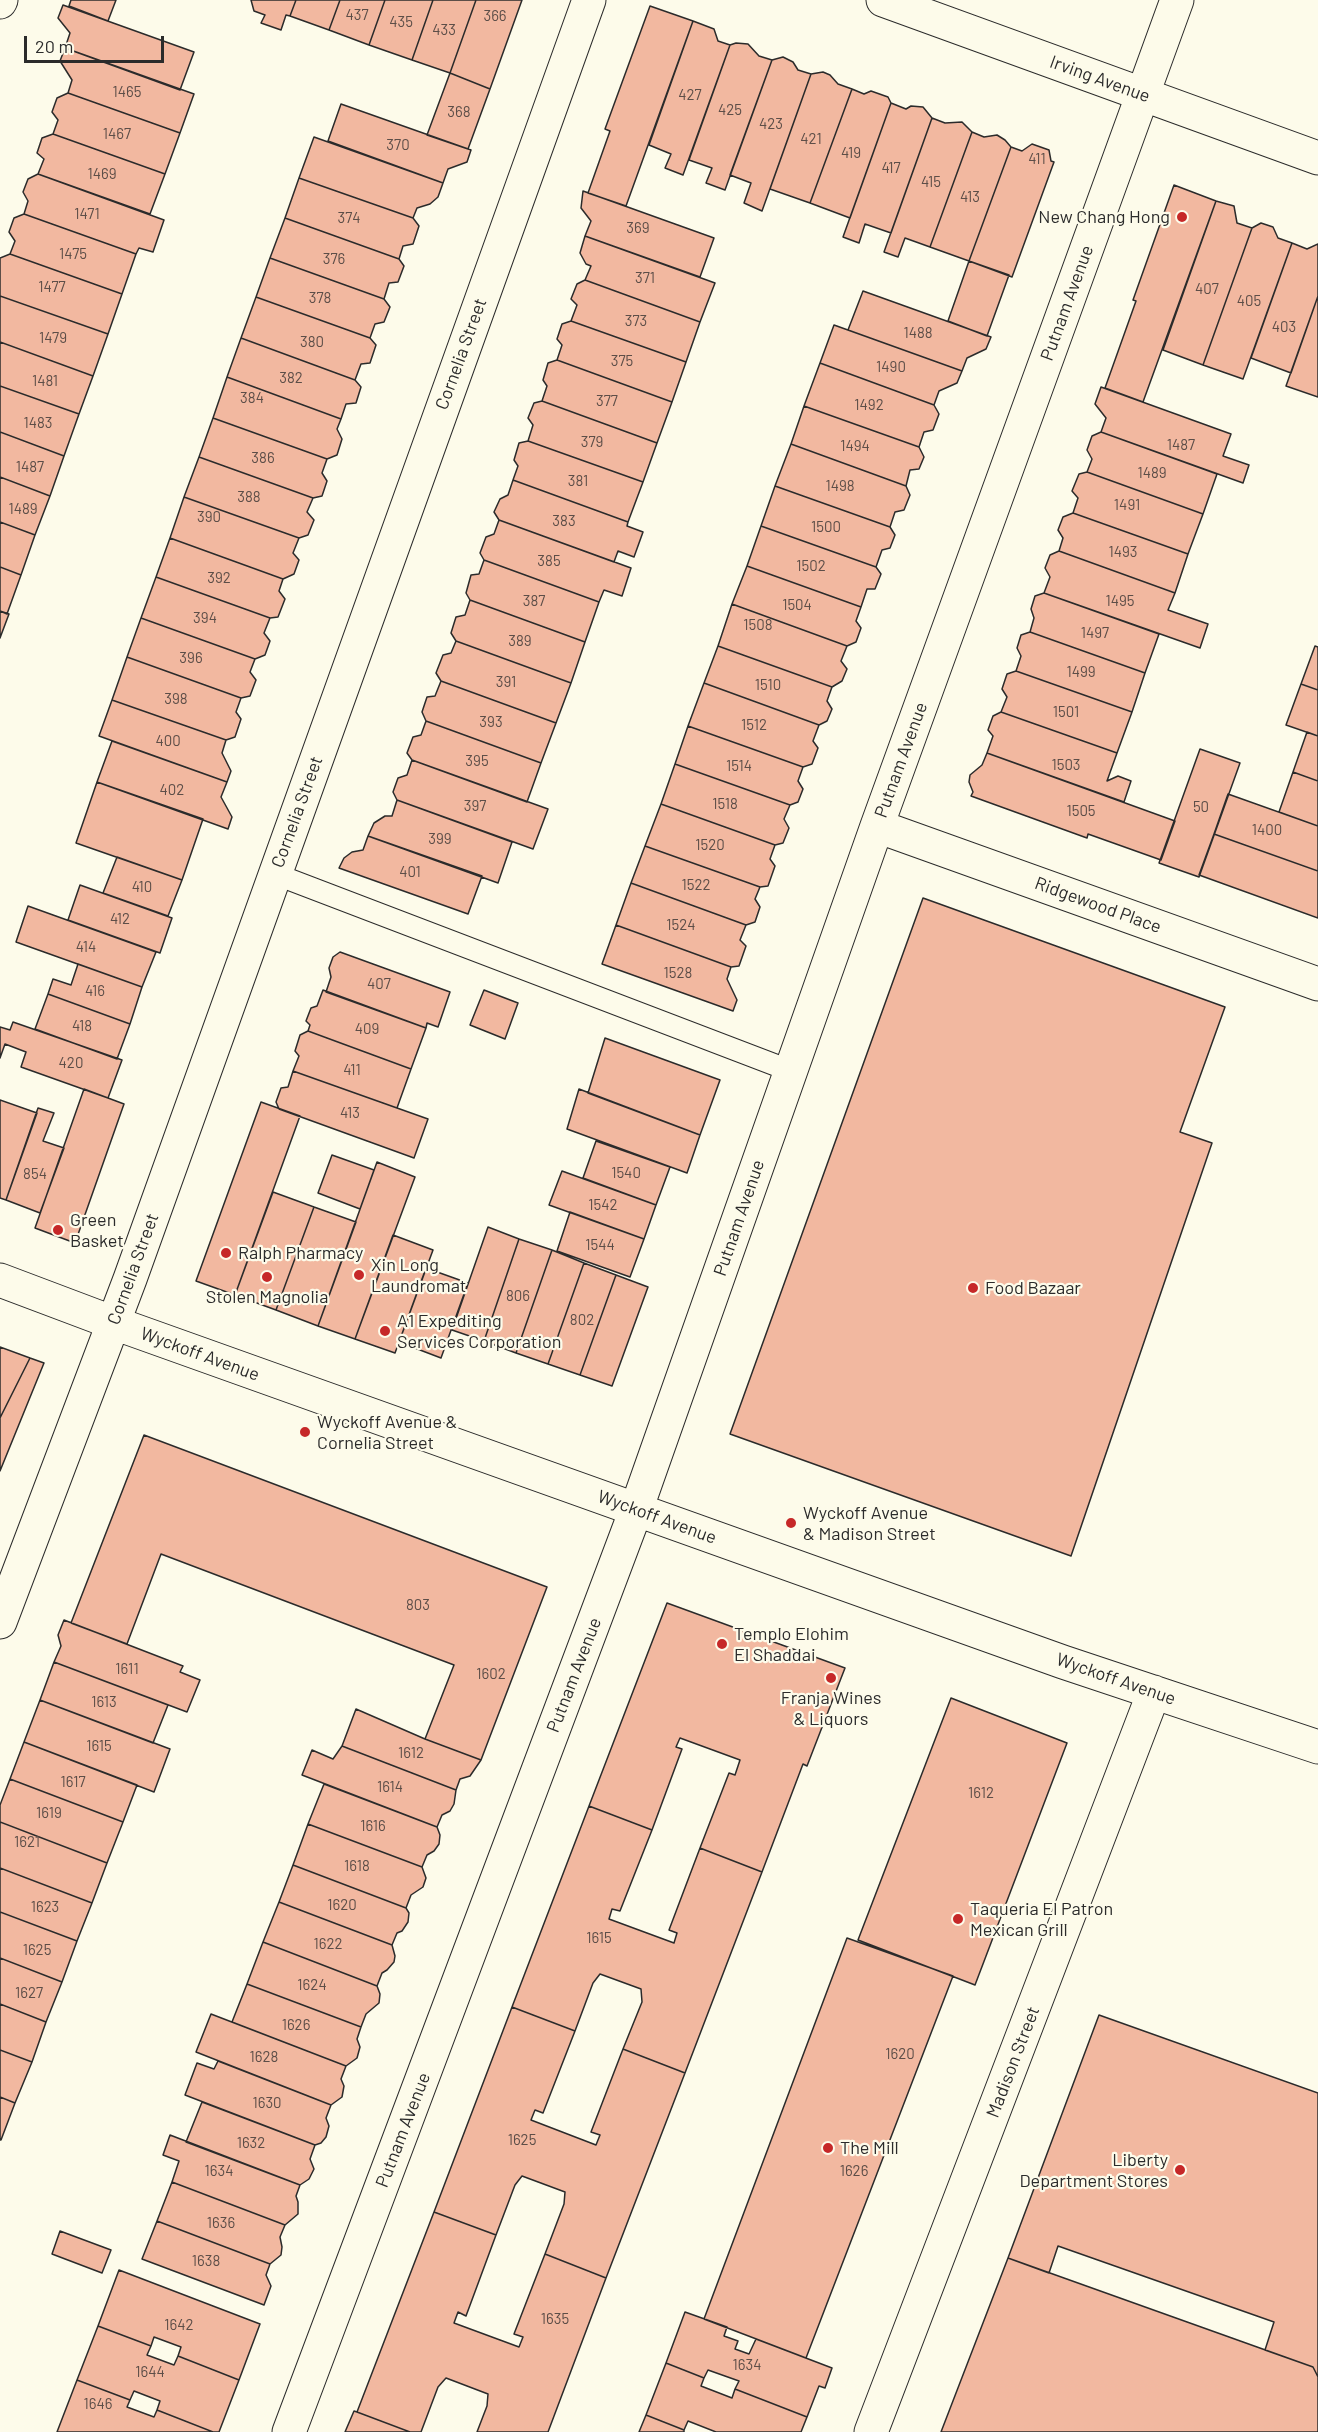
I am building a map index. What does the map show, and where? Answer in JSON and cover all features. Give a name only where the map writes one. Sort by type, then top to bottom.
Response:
[{"type":"street","name":"Cornelia Street","points":[[0,1622],[114,1323],[589,0]]},
{"type":"street","name":"Irving Avenue","points":[[883,0],[1318,158]]},
{"type":"street","name":"Putnam Avenue","points":[[289,2432],[636,1510],[877,826],[1177,0]]},
{"type":"street","name":"Ridgewood Place","points":[[877,826],[1318,984]]},
{"type":"street","name":"Wyckoff Avenue","points":[[0,1280],[114,1323],[1063,1662],[1318,1747]]},
{"type":"street","name":"Madison Street","points":[[872,2432],[1154,1692]]},
{"type":"lane","points":[[275,874],[791,1071]]},
{"type":"building","points":[[71,0],[116,0],[108,21],[69,6]]},
{"type":"building","points":[[251,0],[296,0],[290,16],[286,15],[281,30],[261,23],[265,15],[254,11]]},
{"type":"building","points":[[296,0],[340,0],[329,30],[290,16]]},
{"type":"building","points":[[340,0],[385,0],[369,45],[329,30]]},
{"type":"building","points":[[385,0],[433,0],[412,60],[369,45]]},
{"type":"building","points":[[433,0],[476,0],[450,73],[412,60]]},
{"type":"building","points":[[476,0],[522,0],[490,89],[450,73]]},
{"type":"building","points":[[63,5],[194,52],[180,90],[65,48],[70,33],[58,18]]},
{"type":"building","points":[[650,6],[693,21],[626,206],[588,193],[610,131],[605,129]]},
{"type":"building","points":[[693,21],[714,29],[718,41],[730,45],[683,175],[665,168],[671,154],[649,145]]},
{"type":"building","points":[[748,44],[759,56],[772,60],[725,190],[706,183],[712,168],[689,160],[730,45]]},
{"type":"building","points":[[65,48],[194,94],[180,133],[68,93],[72,80],[60,61]]},
{"type":"building","points":[[783,57],[793,62],[798,70],[811,74],[762,211],[744,203],[751,183],[730,175],[772,60]]},
{"type":"building","points":[[823,72],[830,75],[838,84],[852,89],[810,203],[770,189],[811,74]]},
{"type":"building","points":[[450,73],[490,89],[468,149],[427,135]]},
{"type":"building","points":[[852,89],[864,94],[871,91],[888,97],[891,103],[850,218],[810,203]]},
{"type":"building","points":[[68,93],[180,133],[165,174],[53,134],[58,120],[52,112],[57,98]]},
{"type":"building","points":[[891,103],[906,109],[911,106],[923,107],[932,118],[891,233],[865,224],[859,243],[843,237]]},
{"type":"building","points":[[341,104],[471,150],[467,162],[448,169],[443,183],[328,141]]},
{"type":"building","points":[[932,118],[945,123],[962,122],[972,132],[930,247],[905,238],[898,257],[884,252]]},
{"type":"building","points":[[972,132],[984,137],[997,135],[1011,147],[969,261],[930,247]]},
{"type":"building","points":[[53,134],[165,174],[150,214],[38,174],[44,159],[37,153],[42,138]]},
{"type":"building","points":[[314,137],[443,183],[438,197],[430,204],[417,208],[413,218],[299,178]]},
{"type":"building","points":[[1032,144],[1049,150],[1051,161],[1054,162],[1012,277],[969,261],[1011,147],[1022,151]]},
{"type":"building","points":[[38,174],[164,220],[153,252],[139,248],[136,254],[24,214],[28,201],[23,192],[28,179]]},
{"type":"building","points":[[299,178],[413,218],[419,226],[413,244],[403,246],[399,259],[285,218]]},
{"type":"building","points":[[1174,185],[1216,201],[1143,402],[1105,388],[1136,301],[1133,300]]},
{"type":"building","points":[[583,191],[714,238],[700,277],[585,236],[591,221],[581,208]]},
{"type":"building","points":[[1216,201],[1234,206],[1237,223],[1252,228],[1203,365],[1163,350]]},
{"type":"building","points":[[24,214],[136,254],[122,294],[10,254],[15,241],[9,232],[14,218]]},
{"type":"building","points":[[285,218],[399,259],[404,266],[398,282],[389,283],[384,299],[270,258]]},
{"type":"building","points":[[1261,223],[1273,227],[1278,238],[1292,243],[1243,379],[1203,365],[1252,228]]},
{"type":"building","points":[[585,236],[715,283],[700,322],[585,280],[591,266],[586,264],[580,253]]},
{"type":"building","points":[[1292,243],[1307,249],[1318,244],[1318,296],[1291,373],[1251,358]]},
{"type":"building","points":[[10,254],[122,294],[108,334],[0,296],[0,258]]},
{"type":"building","points":[[270,258],[384,299],[390,307],[384,322],[375,324],[370,338],[256,297]]},
{"type":"building","points":[[969,261],[1009,275],[987,336],[948,321]]},
{"type":"building","points":[[585,280],[700,322],[686,362],[571,321],[577,305],[571,299],[577,284]]},
{"type":"building","points":[[863,291],[991,337],[986,349],[967,358],[962,371],[848,330]]},
{"type":"building","points":[[0,296],[108,334],[93,376],[0,342]]},
{"type":"building","points":[[1318,296],[1318,397],[1286,386]]},
{"type":"building","points":[[256,297],[370,338],[376,345],[370,363],[361,364],[355,380],[241,338]]},
{"type":"building","points":[[571,321],[686,362],[672,402],[557,360],[562,345],[557,339],[562,324]]},
{"type":"building","points":[[834,325],[962,371],[957,383],[939,391],[934,405],[820,363]]},
{"type":"building","points":[[241,338],[355,380],[361,387],[356,403],[346,404],[341,419],[227,377]]},
{"type":"building","points":[[0,342],[93,376],[79,414],[0,386]]},
{"type":"building","points":[[557,360],[672,402],[657,443],[542,401],[547,386],[543,380],[548,363]]},
{"type":"building","points":[[820,363],[934,405],[939,414],[933,430],[924,432],[919,447],[804,406]]},
{"type":"building","points":[[227,377],[341,419],[337,429],[342,439],[337,455],[327,459],[213,418]]},
{"type":"building","points":[[0,386],[79,414],[64,456],[0,432]]},
{"type":"building","points":[[1101,387],[1231,434],[1223,456],[1249,465],[1243,483],[1101,432],[1106,418],[1095,404]]},
{"type":"building","points":[[542,401],[657,443],[643,482],[528,441],[533,425],[528,418],[534,403]]},
{"type":"building","points":[[804,406],[919,447],[924,457],[919,469],[910,470],[906,486],[791,444]]},
{"type":"building","points":[[213,418],[327,459],[322,473],[327,481],[322,496],[313,498],[199,457]]},
{"type":"building","points":[[0,432],[64,456],[50,496],[0,477]]},
{"type":"building","points":[[1101,432],[1217,474],[1203,514],[1087,472],[1092,459],[1087,450],[1092,436]]},
{"type":"building","points":[[528,441],[643,482],[628,522],[513,480],[518,466],[514,460],[519,443]]},
{"type":"building","points":[[791,444],[906,486],[910,495],[904,510],[895,512],[890,527],[775,486]]},
{"type":"building","points":[[199,457],[313,498],[307,512],[314,520],[308,535],[299,538],[184,497]]},
{"type":"building","points":[[1087,472],[1203,514],[1188,554],[1073,513],[1078,498],[1072,491],[1079,474]]},
{"type":"building","points":[[0,477],[50,496],[35,535],[0,522]]},
{"type":"building","points":[[513,480],[628,522],[627,526],[643,532],[634,557],[618,551],[614,562],[499,520],[494,512],[500,499],[508,495]]},
{"type":"building","points":[[775,486],[890,527],[895,535],[890,548],[882,550],[876,567],[761,526]]},
{"type":"building","points":[[184,497],[299,538],[293,553],[299,560],[294,574],[283,579],[170,538]]},
{"type":"building","points":[[1073,513],[1188,554],[1175,593],[1059,551],[1063,538],[1058,530],[1063,517]]},
{"type":"building","points":[[499,520],[631,568],[622,596],[604,590],[599,602],[484,560],[480,553],[486,537],[494,534]]},
{"type":"building","points":[[0,522],[35,535],[21,575],[0,567]]},
{"type":"building","points":[[761,526],[876,567],[881,574],[875,589],[867,589],[861,607],[747,566]]},
{"type":"building","points":[[170,538],[283,579],[279,591],[285,599],[278,617],[270,618],[156,577]]},
{"type":"building","points":[[1059,551],[1175,593],[1168,610],[1208,624],[1200,648],[1044,593],[1050,577],[1045,568],[1050,555]]},
{"type":"building","points":[[484,560],[599,602],[585,642],[470,600],[466,593],[471,575],[479,574]]},
{"type":"building","points":[[747,566],[861,607],[856,621],[861,628],[856,642],[847,646],[732,604]]},
{"type":"building","points":[[0,567],[21,575],[7,614],[0,611]]},
{"type":"building","points":[[156,577],[270,618],[264,633],[270,641],[265,655],[255,659],[141,618]]},
{"type":"building","points":[[1044,593],[1159,634],[1145,673],[1030,632],[1034,618],[1031,609],[1035,596]]},
{"type":"building","points":[[470,600],[585,642],[571,683],[456,641],[451,633],[456,617],[465,615]]},
{"type":"building","points":[[732,604],[847,646],[841,661],[847,669],[842,681],[832,687],[718,646]]},
{"type":"building","points":[[0,611],[9,614],[0,638]]},
{"type":"building","points":[[141,618],[255,659],[250,672],[256,680],[250,696],[241,698],[127,657]]},
{"type":"building","points":[[1030,632],[1145,673],[1132,712],[1016,671],[1021,656],[1017,648],[1021,635]]},
{"type":"building","points":[[456,641],[571,683],[556,723],[441,681],[436,673],[443,655],[451,653]]},
{"type":"building","points":[[718,646],[832,687],[827,701],[832,709],[827,721],[819,725],[704,683]]},
{"type":"building","points":[[1315,646],[1318,647],[1318,690],[1301,684]]},
{"type":"building","points":[[127,657],[241,698],[236,712],[241,719],[235,737],[226,740],[112,700]]},
{"type":"building","points":[[1016,671],[1132,712],[1117,753],[1001,712],[1007,697],[1002,689],[1007,674]]},
{"type":"building","points":[[441,681],[556,723],[541,763],[426,721],[422,712],[427,697],[435,696]]},
{"type":"building","points":[[704,683],[819,725],[813,741],[818,748],[812,764],[803,767],[688,726]]},
{"type":"building","points":[[1301,684],[1318,690],[1318,736],[1286,725]]},
{"type":"building","points":[[112,700],[226,740],[222,753],[231,771],[227,782],[99,736]]},
{"type":"building","points":[[1001,712],[1117,753],[1107,781],[1118,776],[1131,781],[1124,802],[987,753],[993,736],[988,730],[993,716]]},
{"type":"building","points":[[426,721],[541,763],[527,802],[412,760],[407,753],[413,737],[421,735]]},
{"type":"building","points":[[688,726],[803,767],[798,781],[803,789],[798,802],[790,805],[675,764]]},
{"type":"building","points":[[1307,732],[1318,736],[1318,781],[1293,772]]},
{"type":"building","points":[[112,741],[227,782],[221,797],[232,817],[228,829],[97,782]]},
{"type":"building","points":[[1200,749],[1240,763],[1199,877],[1159,863]]},
{"type":"building","points":[[987,753],[1175,821],[1161,860],[1088,834],[1087,838],[971,796],[973,792],[969,782],[970,775],[982,765]]},
{"type":"building","points":[[412,760],[548,809],[533,849],[397,800],[393,792],[398,778],[407,775]]},
{"type":"building","points":[[675,764],[790,805],[784,819],[789,828],[783,843],[775,845],[661,804]]},
{"type":"building","points":[[1293,772],[1318,781],[1318,826],[1279,812]]},
{"type":"building","points":[[97,782],[203,819],[182,880],[76,843]]},
{"type":"building","points":[[1228,794],[1318,826],[1318,871],[1214,834]]},
{"type":"building","points":[[397,800],[512,842],[498,883],[368,836],[374,823],[385,816],[392,816]]},
{"type":"building","points":[[661,804],[775,845],[770,859],[775,866],[768,886],[760,887],[645,846]]},
{"type":"building","points":[[1214,834],[1318,871],[1318,918],[1199,875]]},
{"type":"building","points":[[368,836],[482,876],[468,914],[339,868],[344,858],[352,852],[363,850]]},
{"type":"building","points":[[645,846],[760,887],[755,899],[760,907],[755,922],[746,925],[631,883]]},
{"type":"building","points":[[117,857],[182,880],[168,916],[103,893]]},
{"type":"building","points":[[631,883],[746,925],[740,940],[746,946],[739,966],[731,967],[616,925]]},
{"type":"building","points":[[80,885],[172,918],[160,953],[68,920]]},
{"type":"building","name":"Food Bazaar","points":[[923,898],[1225,1007],[1180,1132],[1212,1143],[1071,1556],[730,1434]]},
{"type":"building","points":[[28,906],[156,952],[142,987],[16,942]]},
{"type":"building","points":[[616,925],[731,967],[727,979],[737,1000],[733,1011],[602,964]]},
{"type":"building","points":[[340,952],[450,992],[438,1027],[427,1023],[426,1028],[326,992],[331,977],[329,968],[333,957]]},
{"type":"building","points":[[78,964],[142,987],[130,1024],[48,994],[53,979],[71,985]]},
{"type":"building","points":[[323,990],[426,1028],[411,1069],[308,1031],[310,1025],[306,1021],[311,1008],[317,1006]]},
{"type":"building","points":[[484,990],[518,1003],[505,1039],[470,1025]]},
{"type":"building","points":[[48,994],[130,1024],[117,1059],[35,1029]]},
{"type":"building","points":[[13,1022],[122,1060],[108,1098],[21,1067],[26,1052],[5,1044],[0,1058],[0,1027],[10,1030]]},
{"type":"building","points":[[308,1031],[411,1069],[397,1108],[293,1071],[299,1056],[295,1051],[300,1035]]},
{"type":"building","points":[[605,1038],[720,1080],[700,1135],[588,1093]]},
{"type":"building","points":[[293,1071],[428,1119],[414,1158],[279,1109],[276,1102],[281,1088],[288,1087]]},
{"type":"building","points":[[84,1089],[124,1104],[75,1243],[35,1228]]},
{"type":"building","points":[[579,1089],[700,1135],[687,1173],[567,1129]]},
{"type":"building","points":[[0,1100],[37,1113],[6,1200],[0,1198]]},
{"type":"building","points":[[261,1102],[300,1116],[235,1295],[196,1281]]},
{"type":"building","points":[[38,1108],[54,1113],[43,1141],[64,1148],[40,1213],[6,1200]]},
{"type":"building","points":[[596,1141],[670,1167],[656,1205],[583,1178]]},
{"type":"building","points":[[332,1155],[374,1170],[360,1209],[318,1193]]},
{"type":"building","points":[[377,1162],[415,1177],[355,1339],[318,1326]]},
{"type":"building","points":[[562,1171],[656,1205],[644,1239],[549,1205]]},
{"type":"building","points":[[273,1192],[314,1207],[276,1310],[235,1295]]},
{"type":"building","points":[[314,1207],[356,1222],[318,1326],[276,1310]]},
{"type":"building","points":[[570,1212],[644,1239],[630,1277],[557,1251]]},
{"type":"building","points":[[488,1227],[519,1239],[484,1341],[452,1330]]},
{"type":"building","points":[[393,1235],[433,1250],[395,1353],[355,1339]]},
{"type":"building","points":[[519,1239],[552,1250],[516,1353],[484,1341]]},
{"type":"building","points":[[552,1250],[584,1263],[548,1364],[516,1353]]},
{"type":"building","points":[[584,1263],[616,1275],[580,1375],[548,1364]]},
{"type":"building","points":[[426,1268],[468,1283],[441,1358],[399,1342]]},
{"type":"building","points":[[616,1275],[648,1287],[612,1386],[580,1375]]},
{"type":"building","points":[[0,1347],[30,1358],[0,1418]]},
{"type":"building","points":[[30,1358],[44,1363],[0,1471],[0,1418]]},
{"type":"building","points":[[144,1435],[547,1587],[481,1760],[425,1739],[454,1665],[161,1554],[127,1644],[71,1623]]},
{"type":"building","points":[[667,1603],[845,1668],[807,1766],[803,1764],[762,1872],[700,1848],[729,1773],[735,1775],[740,1760],[680,1738],[676,1747],[682,1749],[652,1830],[589,1806]]},
{"type":"building","points":[[64,1620],[183,1666],[180,1672],[200,1680],[187,1712],[54,1662],[61,1646],[58,1635]]},
{"type":"building","points":[[54,1662],[168,1705],[153,1743],[40,1700]]},
{"type":"building","points":[[951,1698],[1067,1743],[975,1985],[858,1940]]},
{"type":"building","points":[[40,1700],[170,1749],[154,1792],[24,1742]]},
{"type":"building","points":[[356,1709],[481,1760],[470,1776],[460,1779],[456,1790],[342,1746]]},
{"type":"building","points":[[24,1742],[137,1785],[123,1822],[10,1779]]},
{"type":"building","points":[[342,1746],[456,1790],[454,1804],[450,1811],[442,1815],[437,1827],[302,1775],[312,1750],[333,1759]]},
{"type":"building","points":[[10,1779],[123,1822],[107,1863],[0,1822],[0,1805]]},
{"type":"building","points":[[324,1784],[437,1827],[440,1835],[439,1844],[427,1855],[422,1867],[308,1824]]},
{"type":"building","points":[[589,1806],[652,1830],[620,1911],[612,1909],[609,1919],[674,1943],[677,1933],[669,1930],[700,1848],[762,1872],[685,2073],[623,2049],[642,2002],[641,1989],[600,1974],[593,1983],[575,2031],[512,2007]]},
{"type":"building","points":[[0,1822],[107,1863],[92,1903],[0,1868]]},
{"type":"building","points":[[308,1824],[422,1867],[426,1878],[423,1887],[411,1895],[406,1908],[293,1865]]},
{"type":"building","points":[[293,1865],[406,1908],[409,1913],[408,1922],[402,1931],[397,1933],[392,1945],[279,1902]]},
{"type":"building","points":[[0,1868],[92,1903],[77,1941],[0,1912]]},
{"type":"building","points":[[279,1902],[392,1945],[394,1962],[382,1973],[377,1986],[263,1942]]},
{"type":"building","points":[[0,1912],[77,1941],[62,1982],[0,1958]]},
{"type":"building","name":"The Mill","points":[[847,1938],[953,1976],[806,2358],[704,2319]]},
{"type":"building","points":[[263,1942],[377,1986],[380,1994],[379,2003],[366,2014],[361,2027],[247,1984]]},
{"type":"building","points":[[0,1958],[62,1982],[46,2022],[0,2004]]},
{"type":"building","points":[[247,1984],[361,2027],[357,2039],[360,2047],[357,2058],[346,2066],[232,2022]]},
{"type":"building","points":[[0,2004],[46,2022],[32,2062],[0,2050]]},
{"type":"building","points":[[512,2007],[575,2031],[543,2113],[535,2110],[531,2120],[596,2145],[600,2135],[591,2132],[623,2049],[685,2073],[606,2278],[545,2254],[564,2204],[565,2192],[522,2176],[515,2185],[496,2235],[434,2212]]},
{"type":"building","points":[[211,2014],[346,2066],[341,2079],[344,2086],[342,2097],[331,2105],[196,2052]]},
{"type":"building","name":"Liberty Department Stores","points":[[1099,2015],[1318,2093],[1318,2377],[1313,2367],[1265,2350],[1274,2322],[1058,2246],[1049,2273],[1008,2258]]},
{"type":"building","points":[[0,2050],[32,2062],[15,2103],[0,2097]]},
{"type":"building","points":[[218,2061],[331,2105],[326,2118],[329,2126],[326,2137],[321,2143],[315,2145],[185,2095],[197,2063],[214,2069]]},
{"type":"building","points":[[0,2097],[15,2103],[1,2140],[0,2140]]},
{"type":"building","points":[[202,2102],[315,2145],[310,2159],[314,2169],[309,2179],[300,2185],[186,2142]]},
{"type":"building","points":[[170,2135],[300,2185],[296,2196],[298,2214],[285,2225],[172,2182],[179,2161],[163,2155]]},
{"type":"building","points":[[172,2182],[285,2225],[280,2237],[281,2255],[270,2264],[157,2221]]},
{"type":"building","points":[[434,2212],[496,2235],[466,2316],[458,2312],[454,2323],[519,2347],[523,2337],[514,2334],[545,2254],[606,2278],[548,2432],[477,2432],[487,2406],[488,2394],[446,2378],[438,2387],[421,2432],[410,2432],[357,2412]]},
{"type":"building","points":[[157,2221],[270,2264],[266,2275],[271,2286],[264,2305],[142,2259]]},
{"type":"building","points":[[60,2231],[111,2250],[102,2273],[52,2254]]},
{"type":"building","points":[[1008,2258],[1313,2367],[1318,2377],[1318,2432],[941,2432]]},
{"type":"building","points":[[119,2270],[260,2324],[239,2380],[178,2356],[181,2347],[154,2337],[151,2346],[98,2326]]},
{"type":"building","points":[[685,2312],[727,2327],[724,2336],[738,2341],[735,2349],[749,2354],[756,2339],[832,2368],[825,2388],[819,2386],[807,2417],[735,2389],[739,2381],[708,2370],[704,2378],[666,2363]]},
{"type":"building","points":[[98,2326],[151,2346],[147,2355],[174,2365],[178,2356],[239,2380],[219,2432],[213,2432],[157,2410],[160,2401],[134,2391],[130,2400],[77,2380]]},
{"type":"building","points":[[666,2363],[704,2378],[701,2386],[732,2398],[735,2389],[807,2417],[801,2432],[716,2432],[688,2421],[684,2430],[646,2415]]},
{"type":"building","points":[[77,2380],[130,2400],[127,2407],[154,2417],[157,2410],[213,2432],[57,2432]]},
{"type":"building","points":[[354,2411],[357,2412],[410,2432],[345,2432]]},
{"type":"building","points":[[646,2415],[684,2430],[684,2432],[639,2432]]},
{"type":"place","name":"New Chang Hong","points":[[1182,217]]},
{"type":"place","name":"Green Basket","points":[[58,1230]]},
{"type":"place","name":"Ralph Pharmacy","points":[[226,1253]]},
{"type":"place","name":"Xin Long Laundromat","points":[[359,1275]]},
{"type":"place","name":"Stolen Magnolia","points":[[267,1277]]},
{"type":"place","name":"Food Bazaar","points":[[973,1288]]},
{"type":"place","name":"A1 Expediting Services Corporation","points":[[385,1331]]},
{"type":"place","name":"Wyckoff Avenue & Cornelia Street","points":[[305,1432]]},
{"type":"place","name":"Wyckoff Avenue & Madison Street","points":[[791,1523]]},
{"type":"place","name":"Templo Elohim El Shaddai","points":[[722,1644]]},
{"type":"place","name":"Franja Wines & Liquors","points":[[831,1678]]},
{"type":"place","name":"Taqueria El Patron Mexican Grill","points":[[958,1919]]},
{"type":"place","name":"The Mill","points":[[828,2148]]},
{"type":"place","name":"Liberty Department Stores","points":[[1180,2170]]}]
